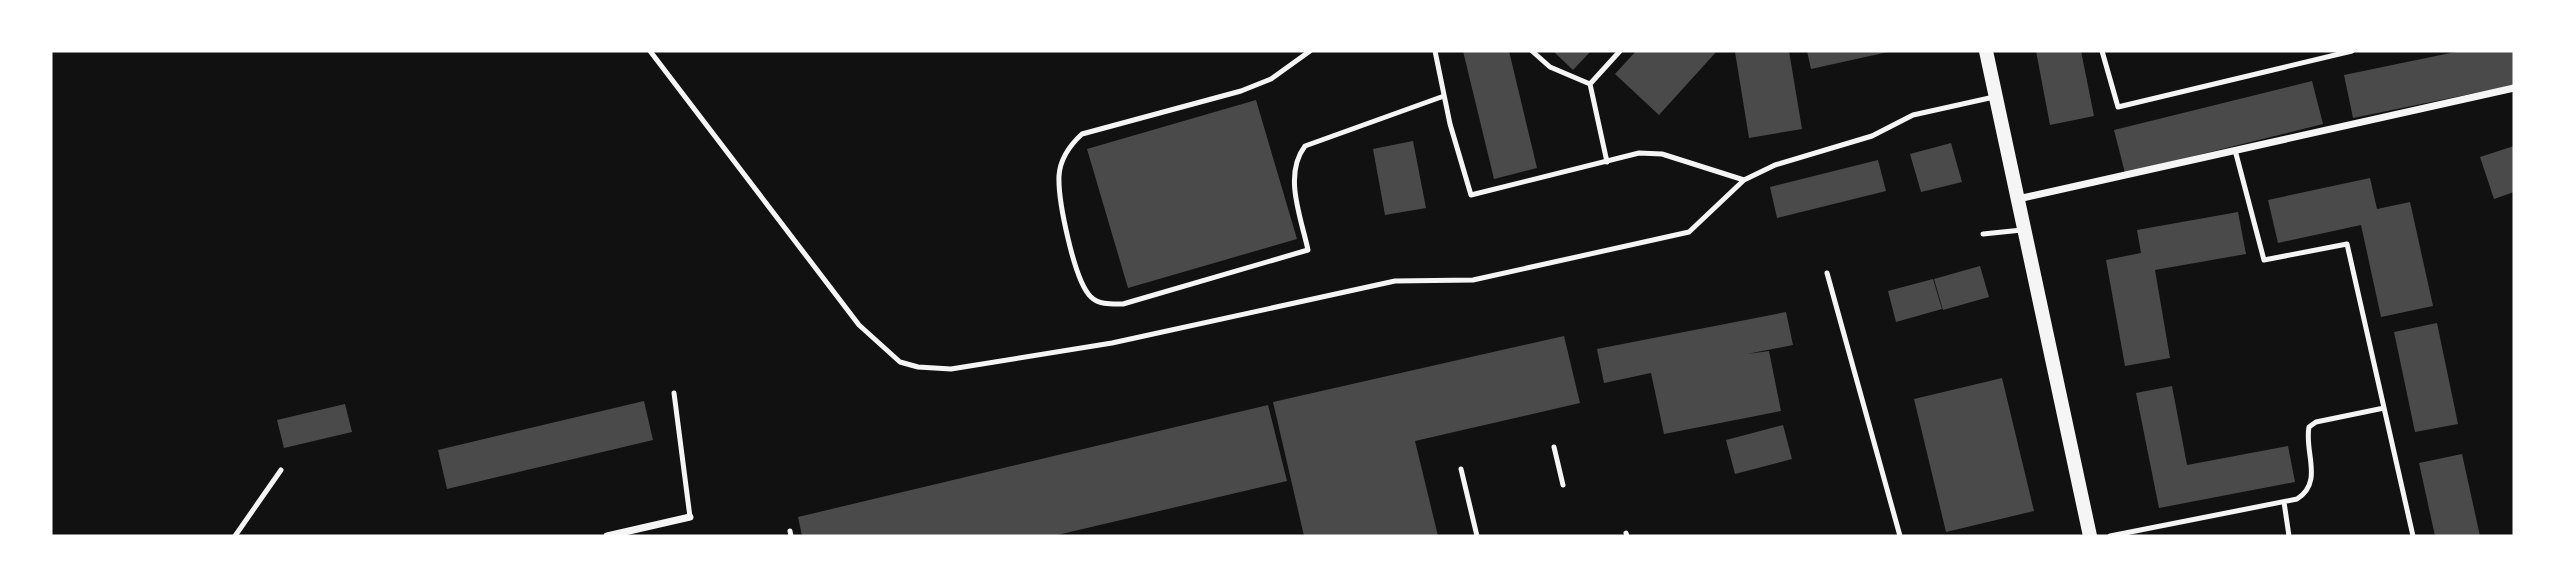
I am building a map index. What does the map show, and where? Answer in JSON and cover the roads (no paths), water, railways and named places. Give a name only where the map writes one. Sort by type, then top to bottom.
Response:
[{"type":"main road","points":[[1986,51],[2090,536]]},
{"type":"street","points":[[2018,199],[2514,88]]},
{"type":"street","points":[[607,536],[690,517]]},
{"type":"lane","points":[[650,51],[859,325],[900,362],[918,367],[951,369],[1112,343],[1395,281],[1472,281],[1689,232],[1744,180],[1775,165],[1872,136],[1913,115],[1996,96]]},
{"type":"lane","points":[[1310,51],[1261,83],[1082,134],[1071,144],[1059,175],[1062,202],[1074,258],[1083,285],[1091,298],[1103,303],[1123,304],[1308,250],[1293,170],[1296,157],[1305,146],[1444,96]]},
{"type":"lane","points":[[1435,51],[1444,96],[1471,195],[1639,153],[1662,154],[1744,180]]},
{"type":"lane","points":[[1532,51],[1550,67],[1590,84]]},
{"type":"lane","points":[[1590,84],[1620,51]]},
{"type":"lane","points":[[2102,51],[2118,107],[2352,51]]},
{"type":"lane","points":[[1590,84],[1607,162]]},
{"type":"lane","points":[[2235,150],[2264,260],[2347,243],[2413,536]]},
{"type":"lane","points":[[1983,234],[2025,230]]},
{"type":"lane","points":[[1827,273],[1900,536]]},
{"type":"lane","points":[[674,393],[690,517]]},
{"type":"lane","points":[[2110,536],[2284,502],[2304,495],[2314,474],[2307,439],[2309,427],[2316,422],[2384,408]]},
{"type":"lane","points":[[1554,447],[1563,485]]},
{"type":"lane","points":[[235,536],[281,470]]},
{"type":"lane","points":[[1461,470],[1477,536]]},
{"type":"lane","points":[[2284,502],[2289,536]]}]
